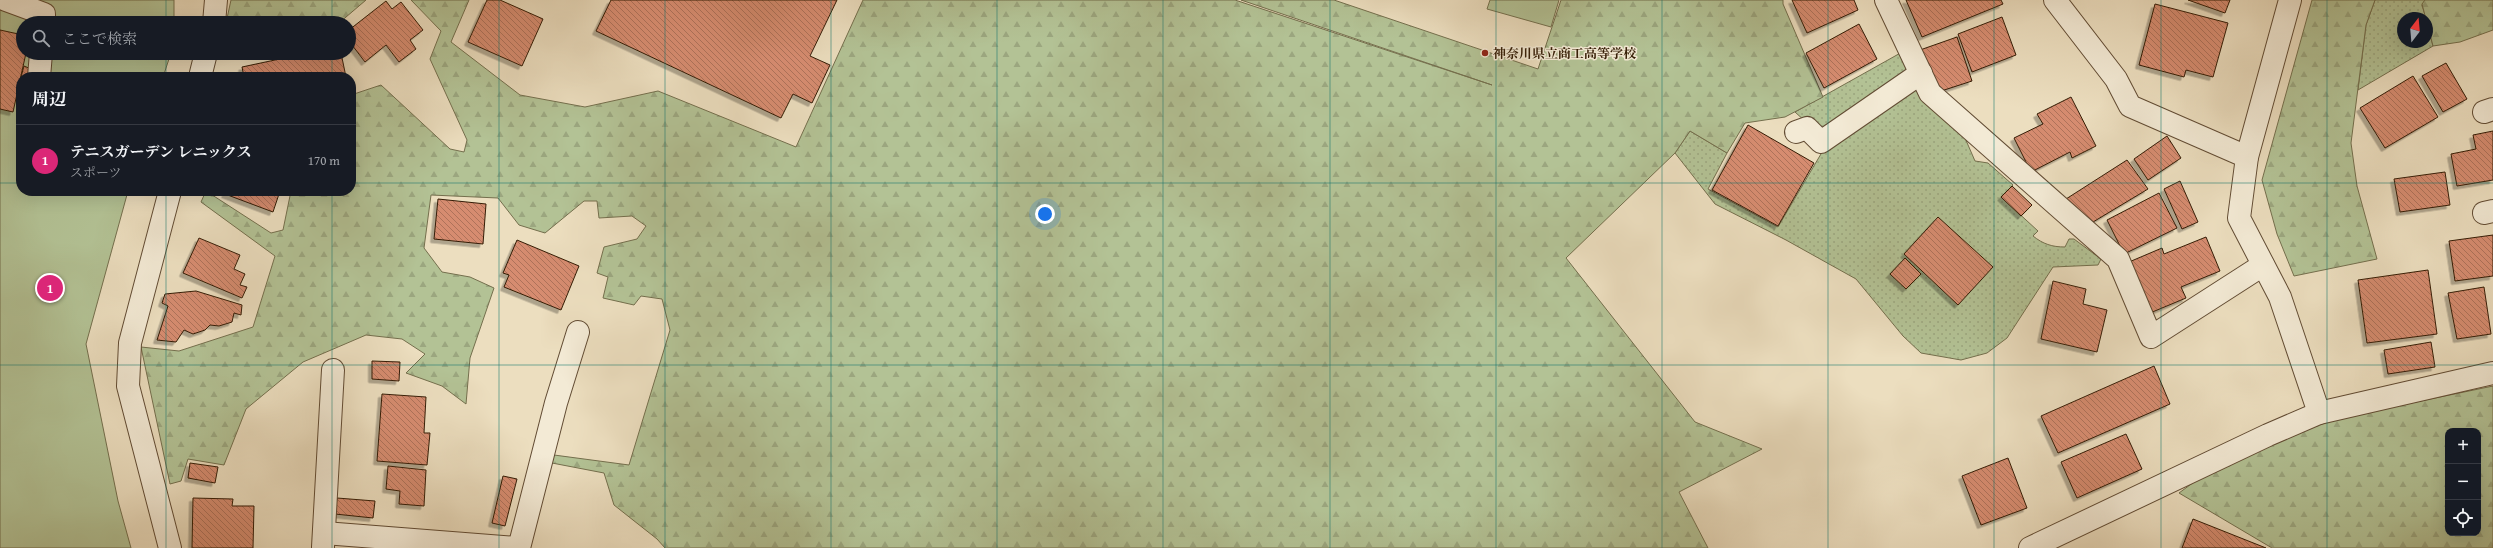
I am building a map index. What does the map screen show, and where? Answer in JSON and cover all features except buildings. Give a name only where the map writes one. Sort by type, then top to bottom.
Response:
[{"type":"street","points":[[6,0],[44,14],[44,16]]},
{"type":"street","points":[[215,16],[216,0]]},
{"type":"street","points":[[1886,0],[1930,93],[2118,259],[2151,336],[2263,265]]},
{"type":"street","points":[[2055,0],[2116,79],[2130,106],[2246,157]]},
{"type":"street","points":[[2290,0],[2246,157],[2239,218],[2280,297],[2319,413]]},
{"type":"street","points":[[39,72],[40,60]]},
{"type":"street","points":[[201,72],[204,60]]},
{"type":"street","points":[[1796,132],[1807,128],[1821,142],[1921,73]]},
{"type":"street","points":[[169,196],[130,343],[128,386],[170,548]]},
{"type":"street","points":[[333,370],[324,540],[517,548],[556,403],[578,332]]},
{"type":"street","points":[[2030,548],[2268,435],[2319,413],[2493,373]]},
{"type":"green space","points":[[0,0],[174,0],[174,16],[16,16],[16,60],[169,60],[165,72],[16,72],[16,196],[127,196],[86,344],[118,501],[131,548],[0,548]]},
{"type":"green space","points":[[231,0],[366,0],[347,16],[228,16]]},
{"type":"green space","points":[[411,0],[469,0],[451,42],[520,95],[585,107],[658,91],[796,147],[863,0],[1235,0],[1492,85],[1241,0],[1334,0],[1538,69],[1561,0],[1783,0],[1783,4],[1823,97],[1785,117],[1745,123],[1727,153],[1690,131],[1675,153],[1566,258],[1695,422],[1762,449],[1679,492],[1708,548],[665,548],[657,539],[614,505],[604,473],[552,463],[554,455],[629,465],[670,330],[662,299],[641,296],[634,305],[603,298],[608,277],[597,273],[604,247],[637,239],[646,226],[632,216],[599,218],[597,201],[584,201],[545,233],[519,225],[498,198],[431,195],[424,248],[442,272],[470,277],[494,288],[470,358],[466,404],[442,386],[406,373],[425,354],[402,339],[366,335],[303,362],[246,409],[224,465],[188,459],[181,481],[170,484],[141,347],[179,351],[253,327],[275,256],[201,202],[204,196],[214,196],[271,233],[283,230],[290,196],[356,196],[356,93],[381,85],[450,149],[464,152],[467,140],[430,59],[441,31]]},
{"type":"green space","points":[[1490,0],[1559,0],[1551,27],[1487,9]]},
{"type":"green space","points":[[2312,0],[2375,0],[2366,25],[2351,143],[2357,186],[2377,259],[2294,276],[2277,234],[2262,180]]},
{"type":"green space","points":[[2375,0],[2425,0],[2422,5],[2424,12],[2397,12],[2397,48],[2430,48],[2358,90],[2366,25]]},
{"type":"green space","points":[[2425,0],[2493,0],[2493,30],[2460,42],[2433,46],[2433,12],[2424,12],[2422,4]]},
{"type":"green space","points":[[1904,51],[1965,138],[1975,161],[1988,163],[2013,185],[2001,197],[2038,231],[2033,236],[2044,243],[2060,247],[2065,247],[2069,239],[2074,239],[2101,259],[2098,265],[2053,267],[2007,338],[1987,353],[1961,360],[1921,353],[1903,336],[1856,279],[1786,240],[1715,204],[1675,153],[1690,131],[1727,153],[1708,189],[1778,227],[1828,142],[1795,112]]},
{"type":"green space","points":[[2493,386],[2493,548],[2272,548],[2179,493],[2209,471],[2329,420]]},
{"type":"place","name":"神奈川県立商工高等学校","points":[[1485,53]]},
{"type":"place","name":"テニスガーデン レニックス","points":[[50,288]]}]
